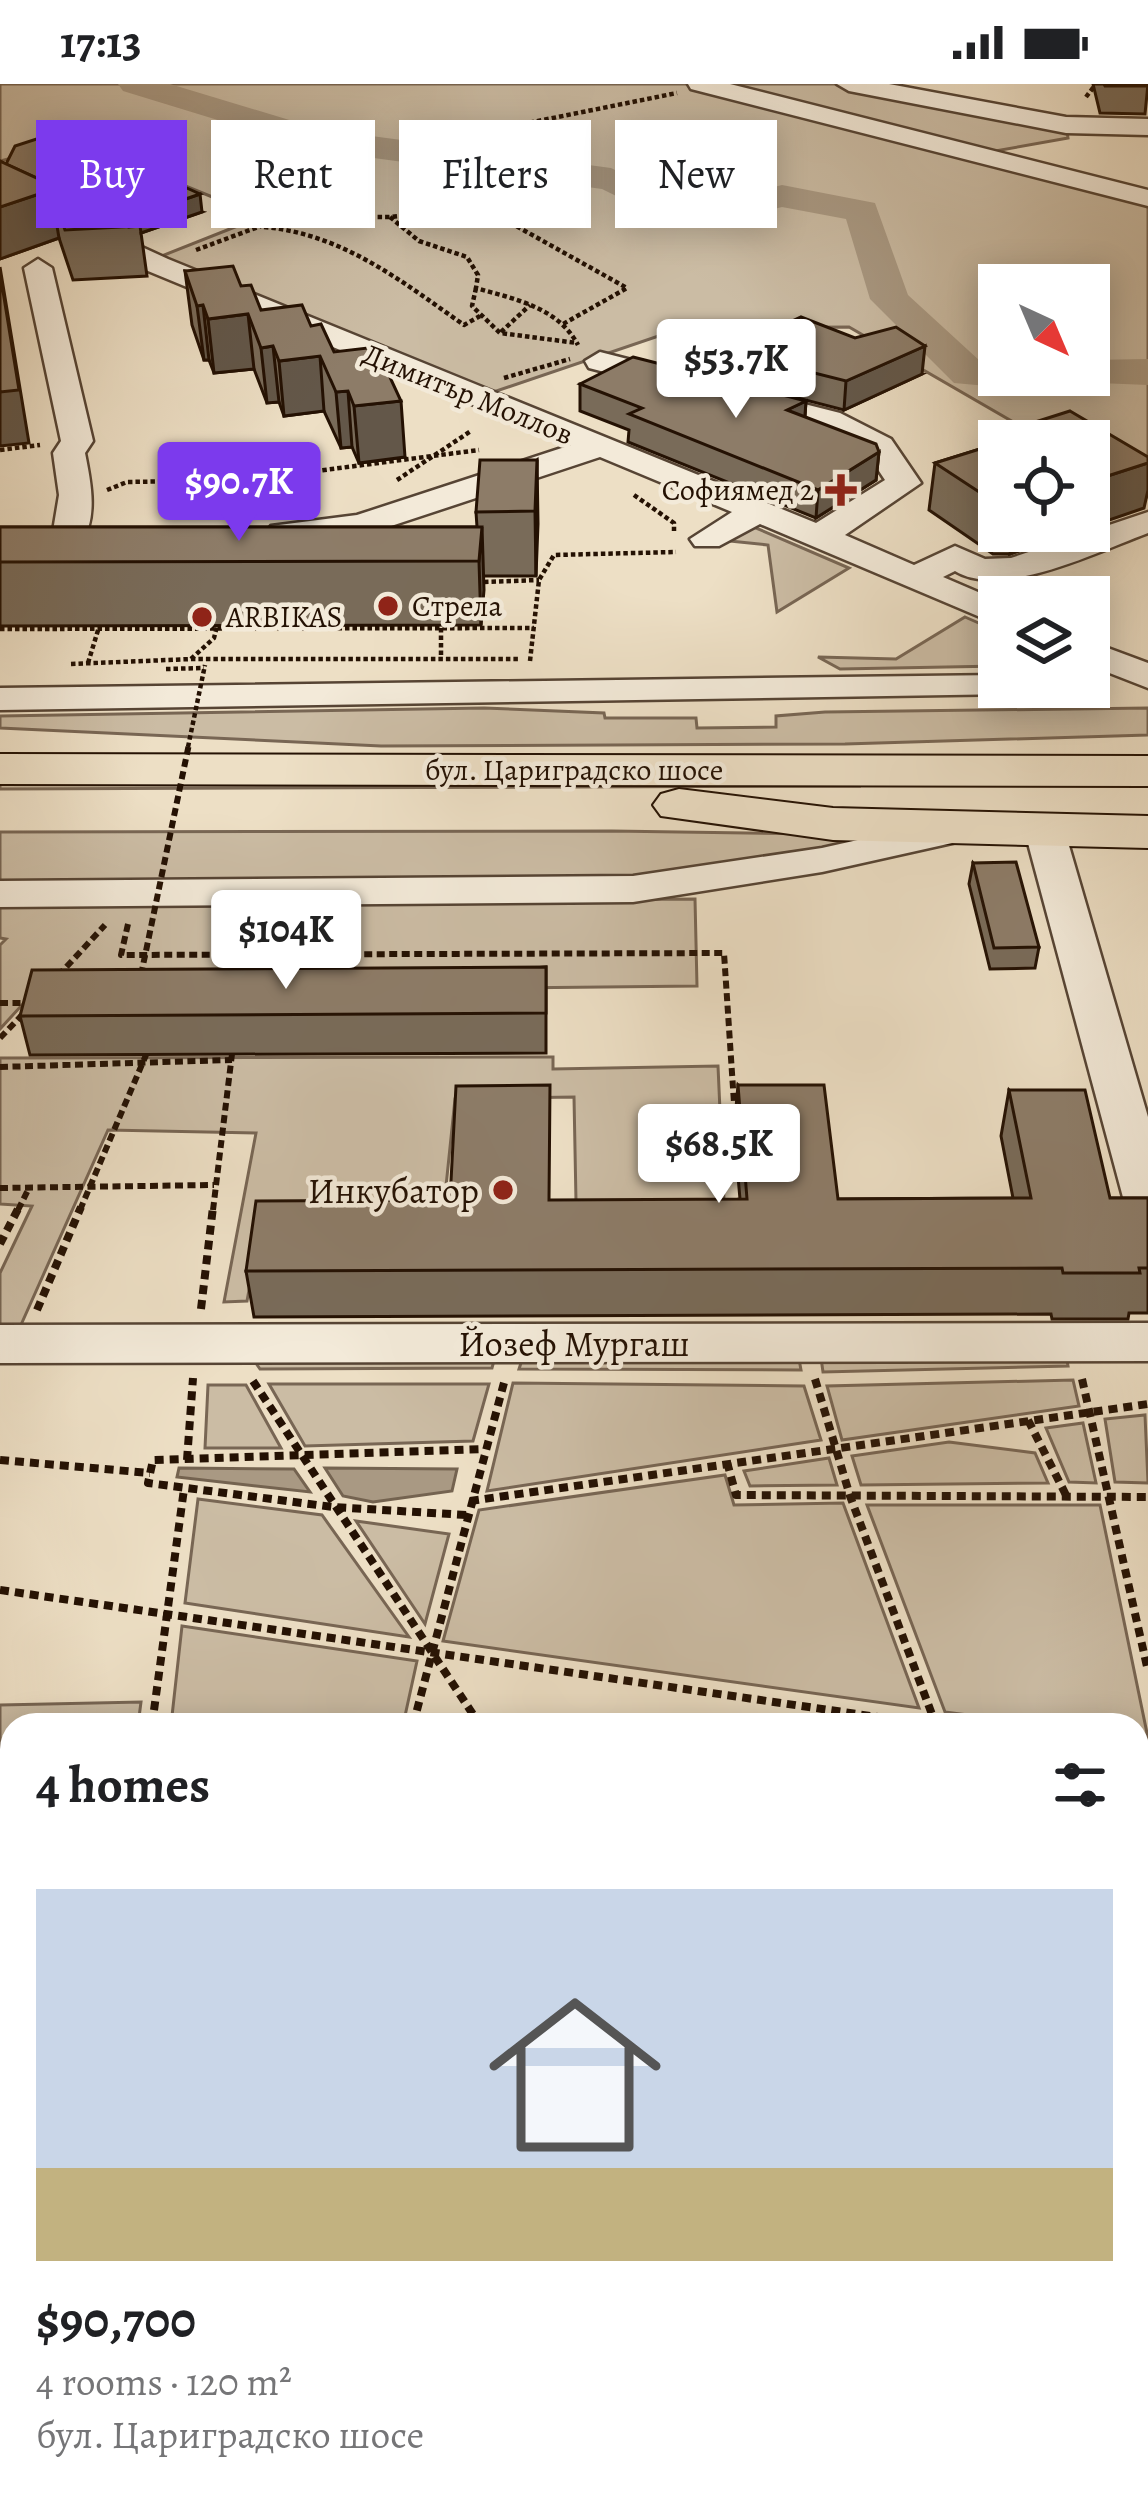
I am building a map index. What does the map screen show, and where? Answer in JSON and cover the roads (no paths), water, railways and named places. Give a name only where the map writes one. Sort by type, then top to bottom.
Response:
[{"type":"highway","points":[[0,737],[58,737],[386,770]]},
{"type":"highway","points":[[691,787],[948,749],[1148,743]]},
{"type":"highway","name":"бул. Цариградско шосе","points":[[0,769],[386,770],[1148,805]]},
{"type":"highway","name":"бул. Цариградско шосе","points":[[0,807],[1148,771]]},
{"type":"highway","points":[[691,787],[833,824],[1148,832]]},
{"type":"street","points":[[701,84],[1148,198]]},
{"type":"street","points":[[849,84],[1066,125],[1148,128]]},
{"type":"street","name":"Димитър Моллов","points":[[0,190],[107,244],[978,605]]},
{"type":"street","points":[[1,272],[38,268],[107,244]]},
{"type":"street","points":[[38,268],[77,441],[69,453],[76,495],[58,537],[112,536]]},
{"type":"street","points":[[589,352],[713,392],[829,420],[879,446],[904,483],[820,536]]},
{"type":"street","points":[[243,534],[316,533],[361,525],[597,447]]},
{"type":"street","points":[[692,546],[760,511]]},
{"type":"street","points":[[918,578],[955,556],[978,570],[1015,568],[1148,522]]},
{"type":"street","points":[[1110,662],[1148,681]]},
{"type":"street","points":[[1110,684],[1148,681]]},
{"type":"street","points":[[0,699],[978,686]]},
{"type":"street","points":[[0,894],[132,906],[633,890],[822,860],[968,828]]},
{"type":"street","points":[[1045,832],[1148,1201]]},
{"type":"street","name":"Йозеф Мургаш","points":[[11,1344],[1148,1342]]},
{"type":"waterway","points":[[135,84],[315,139],[611,179],[677,215],[705,215],[782,196],[862,211],[890,299],[969,374],[978,374]]},
{"type":"waterway","points":[[1110,373],[1148,372]]},
{"type":"place","name":"Софиямед 2","points":[[841,490]]},
{"type":"place","name":"Стрела","points":[[388,606]]},
{"type":"place","name":"ARBIKAS","points":[[202,617]]},
{"type":"place","name":"Инкубатор","points":[[503,1190]]}]
